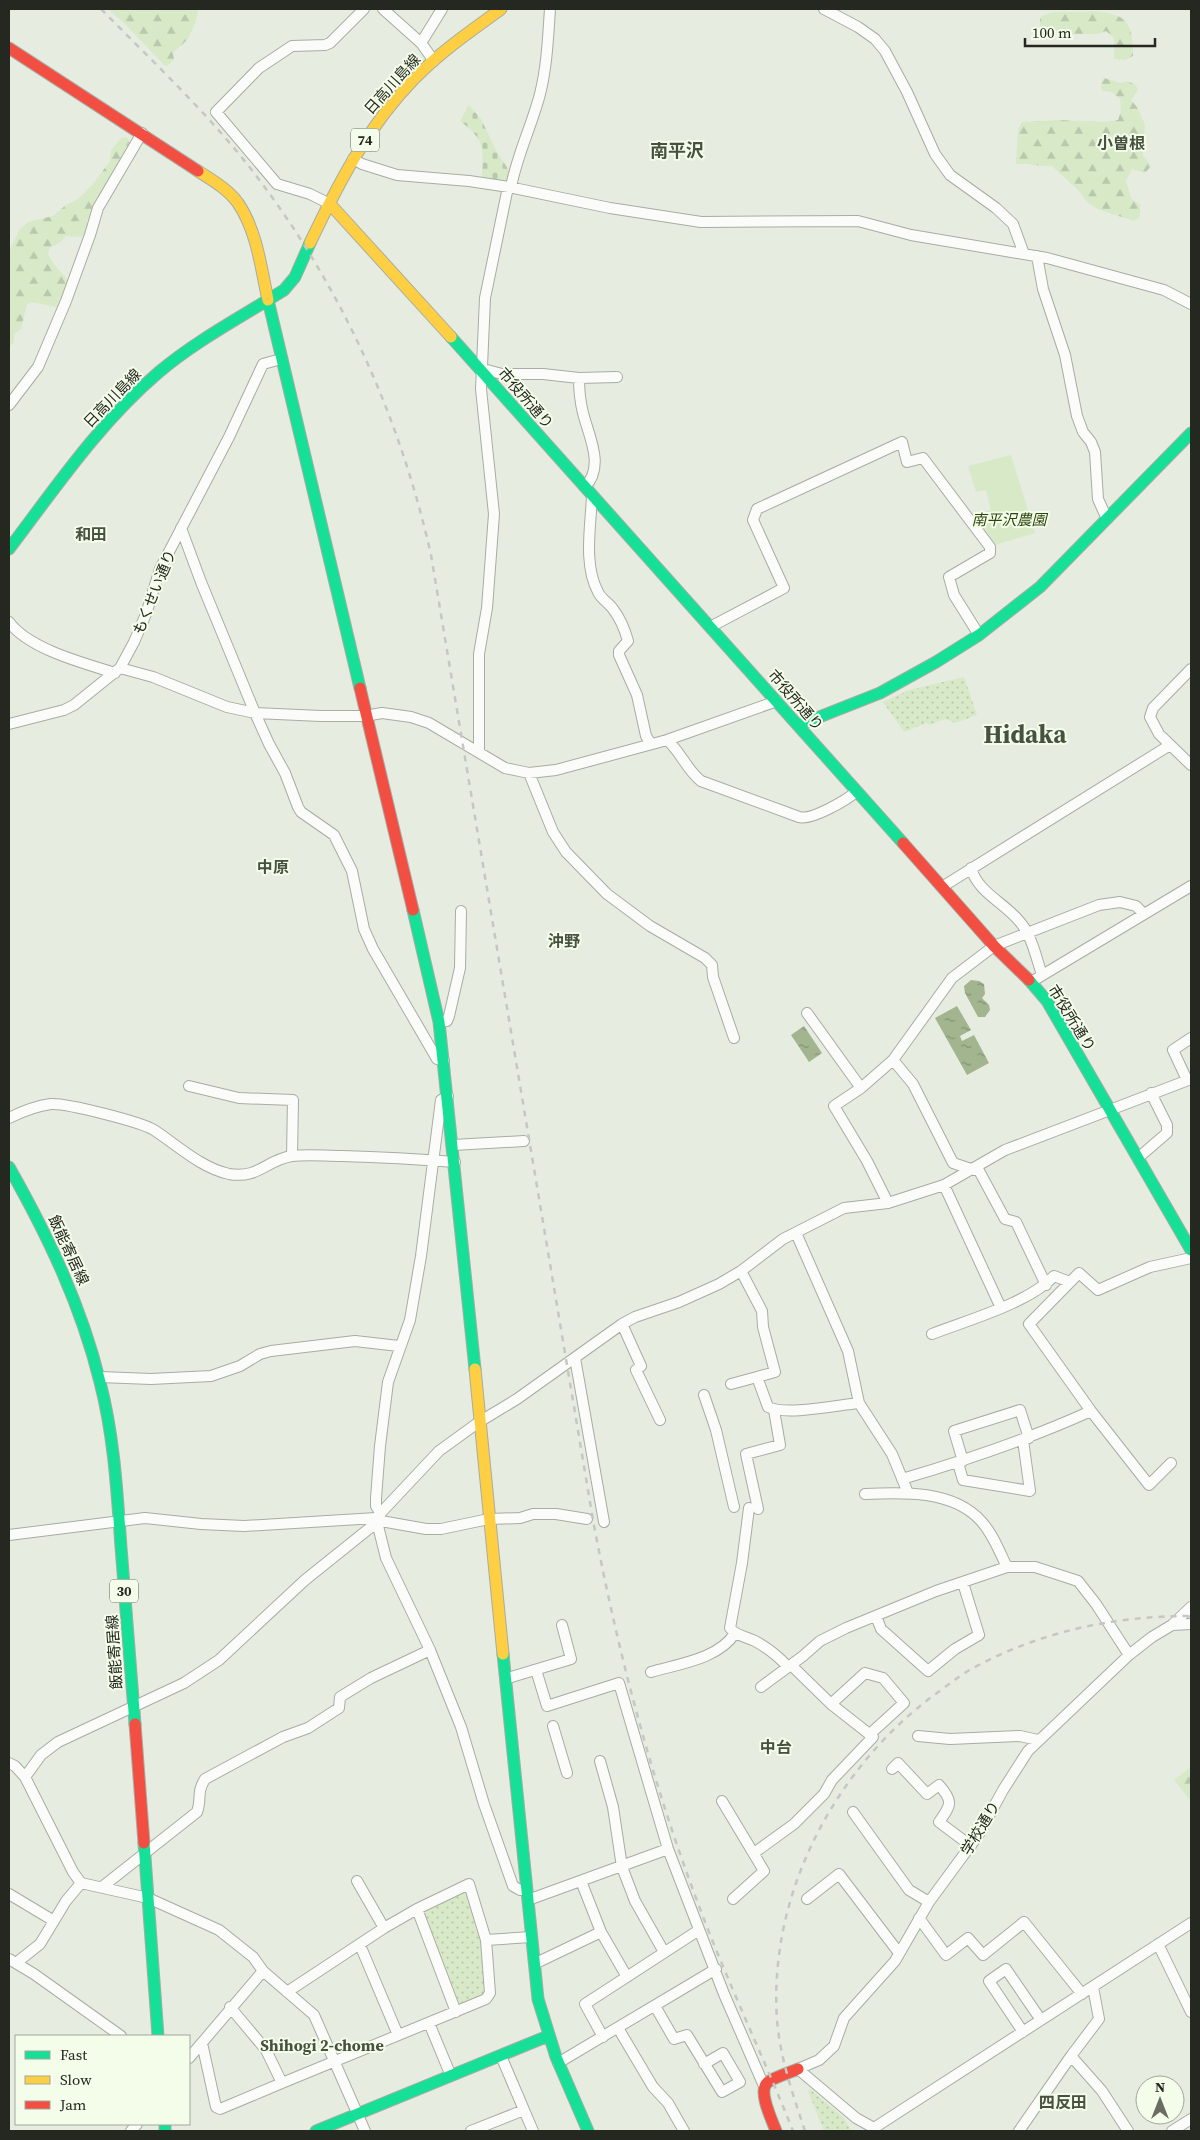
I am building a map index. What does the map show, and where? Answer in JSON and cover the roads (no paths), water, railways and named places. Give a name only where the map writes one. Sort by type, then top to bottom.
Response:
[{"type":"street","points":[[330,204],[310,194],[277,184],[216,112],[259,68],[292,46],[325,45],[330,43],[364,9]]},
{"type":"street","points":[[383,9],[421,43],[434,61]]},
{"type":"street","points":[[421,43],[442,9]]},
{"type":"street","name":"日高川島線","points":[[9,549],[89,444],[133,395],[161,370],[193,347],[284,290],[295,277],[353,159],[376,123],[398,96],[434,61],[501,9]]},
{"type":"street","points":[[479,752],[479,654],[487,608],[494,514],[481,389],[485,298],[509,187],[533,118],[543,81],[547,59],[550,9]]},
{"type":"street","points":[[824,9],[858,27],[875,39],[885,51],[907,92],[935,154],[950,175],[996,208],[1013,224],[1024,254]]},
{"type":"street","points":[[9,48],[142,133],[223,188],[237,202],[247,219],[255,240],[365,716],[439,1022],[455,1162],[479,1422],[537,1996],[558,2063],[588,2131]]},
{"type":"street","points":[[9,405],[38,367],[66,300],[90,236],[98,208],[142,133]]},
{"type":"street","points":[[353,159],[362,164],[397,175],[469,181],[509,187],[610,208],[701,222],[858,221],[911,235],[1037,256],[1164,290],[1191,304]]},
{"type":"street","name":"市役所通り","points":[[330,204],[712,626],[994,946],[1031,982],[1054,1010],[1191,1250]]},
{"type":"street","points":[[1037,256],[1043,289],[1065,355],[1078,416],[1095,452],[1098,499],[1107,519]]},
{"type":"street","name":"もくせい通り","points":[[9,724],[64,710],[74,705],[118,671],[134,642],[146,614],[160,569],[229,437],[263,364],[282,360]]},
{"type":"street","points":[[483,372],[487,370],[502,374],[543,374],[579,378],[617,377]]},
{"type":"street","points":[[579,378],[581,405],[594,448],[594,474],[588,491],[592,572],[599,594],[614,609],[628,641],[619,651],[619,656],[637,695],[646,736],[651,744]]},
{"type":"street","points":[[798,725],[880,693],[936,662],[980,634],[1040,587],[1191,433]]},
{"type":"street","points":[[712,626],[784,588],[753,520],[757,508],[902,442],[907,462],[922,458],[990,547],[990,554],[949,577],[954,595],[980,634]]},
{"type":"street","points":[[181,528],[255,713],[285,773],[301,812],[334,835],[352,871],[364,928],[373,950],[438,1059],[444,1061]]},
{"type":"street","points":[[9,622],[32,641],[89,665],[152,677],[227,707],[255,713],[365,716],[382,713],[411,717],[429,723],[505,768],[529,773],[556,770],[668,740],[777,701]]},
{"type":"street","points":[[1191,669],[1153,708],[1150,717],[1159,734],[1191,765]]},
{"type":"street","points":[[668,740],[675,747],[692,774],[701,781],[799,818],[806,818],[841,802],[857,791]]},
{"type":"street","points":[[942,887],[1170,745]]},
{"type":"street","points":[[529,773],[553,832],[566,852],[607,894],[650,926],[712,964],[713,977],[734,1038]]},
{"type":"street","points":[[971,868],[978,884],[1019,921],[1028,934],[1042,975]]},
{"type":"street","points":[[1031,982],[1191,886]]},
{"type":"street","points":[[888,1203],[867,1161],[834,1106],[861,1088],[893,1060],[952,978],[994,946],[1099,905],[1120,902],[1136,906],[1144,914]]},
{"type":"street","points":[[439,1022],[447,1021],[460,968],[460,911]]},
{"type":"street","points":[[806,1013],[861,1088]]},
{"type":"street","points":[[25,1777],[41,1755],[58,1742],[184,1683],[219,1660],[377,1518],[439,1451],[479,1422],[517,1399],[622,1324],[635,1317],[680,1302],[718,1284],[741,1271],[783,1239],[844,1208],[888,1203],[944,1185],[1005,1150],[1189,1080],[1173,1050],[1191,1038]]},
{"type":"street","points":[[893,1060],[913,1084],[953,1164],[976,1168]]},
{"type":"street","points":[[189,1086],[239,1098],[293,1100],[292,1156]]},
{"type":"street","points":[[1138,1158],[1167,1133],[1167,1125],[1151,1093]]},
{"type":"street","points":[[448,1096],[441,1100],[410,1320],[399,1346],[388,1382],[380,1446],[376,1498],[377,1518],[386,1558],[430,1650],[461,1727],[484,1804],[513,1886],[527,1895]]},
{"type":"street","points":[[9,1118],[29,1108],[54,1104],[131,1120],[152,1129],[200,1161],[227,1173],[246,1176],[263,1169],[278,1159],[292,1156],[396,1157],[455,1162]]},
{"type":"street","points":[[453,1145],[524,1142]]},
{"type":"street","name":"飯能寄居線","points":[[9,1167],[60,1262],[79,1309],[100,1377],[112,1438],[158,2035]]},
{"type":"street","points":[[976,1168],[1005,1219],[1016,1222],[1046,1285]]},
{"type":"street","points":[[944,1185],[1001,1308]]},
{"type":"street","points":[[796,1233],[848,1350],[859,1403],[892,1454],[908,1493]]},
{"type":"street","points":[[1171,1463],[1149,1485],[1091,1411],[1029,1324],[1079,1273],[1098,1290],[1150,1267],[1191,1258]]},
{"type":"street","points":[[731,1384],[775,1372],[763,1327],[762,1311],[741,1271]]},
{"type":"street","points":[[932,1334],[1001,1308],[1046,1285],[1054,1276],[1070,1282]]},
{"type":"street","points":[[622,1324],[641,1366],[636,1370],[660,1420]]},
{"type":"street","points":[[100,1377],[151,1380],[211,1376],[240,1366],[260,1354],[272,1351],[355,1341],[399,1346]]},
{"type":"street","points":[[574,1358],[604,1522]]},
{"type":"street","points":[[757,1376],[768,1407],[774,1410],[788,1411],[859,1403]]},
{"type":"street","points":[[704,1395],[716,1430],[734,1507]]},
{"type":"street","points":[[754,1854],[786,1831],[824,1794],[832,1780],[873,1737],[832,1704],[790,1666],[755,1641],[732,1631],[730,1624],[754,1508],[746,1454],[780,1445],[774,1410]]},
{"type":"street","points":[[1020,1410],[1026,1438],[1030,1490],[963,1480],[961,1462],[954,1431],[1020,1410]]},
{"type":"street","points":[[902,1479],[961,1462],[1091,1411]]},
{"type":"street","points":[[865,1494],[908,1493],[948,1498],[980,1519],[992,1536],[1007,1567]]},
{"type":"street","points":[[9,1535],[119,1520],[153,1518],[201,1524],[244,1526],[377,1518],[381,1521],[426,1529],[441,1529],[489,1519],[520,1518],[533,1514],[556,1514],[586,1519]]},
{"type":"street","points":[[761,1687],[820,1641],[936,1591],[1007,1567],[1035,1567],[1078,1581],[1096,1604],[1129,1655]]},
{"type":"street","points":[[876,1616],[881,1628],[928,1671],[955,1650],[979,1635],[963,1583]]},
{"type":"street","name":"学校通り","points":[[798,2069],[819,2060],[834,2046],[844,2018],[895,1961],[929,1902],[971,1846],[1020,1762],[1038,1740],[1129,1655],[1152,1637],[1172,1625],[1191,1608]]},
{"type":"street","points":[[1172,1625],[1191,1624]]},
{"type":"street","points":[[505,1679],[571,1660],[562,1625]]},
{"type":"street","points":[[651,1672],[704,1656],[729,1642],[735,1633]]},
{"type":"street","points":[[102,1887],[197,1812],[199,1807],[199,1789],[205,1779],[283,1737],[308,1728],[339,1708],[340,1697],[371,1678],[430,1650]]},
{"type":"street","points":[[536,1670],[548,1706],[619,1683],[668,1849],[698,1930],[764,2086],[763,2094],[776,2131]]},
{"type":"street","points":[[832,1704],[865,1673],[883,1678],[904,1703],[870,1734]]},
{"type":"street","points":[[553,1726],[567,1773]]},
{"type":"street","points":[[918,1736],[950,1739],[1020,1736],[1038,1740]]},
{"type":"street","points":[[600,1761],[613,1806],[622,1867],[635,1901],[664,1952]]},
{"type":"street","points":[[9,1763],[15,1766],[25,1777],[73,1872],[81,1883],[148,1898],[219,1930],[253,1957],[263,1971],[314,2015],[366,2131]]},
{"type":"street","points":[[892,1769],[898,1763],[927,1794],[939,1785],[949,1796],[950,1807],[939,1822],[971,1846]]},
{"type":"street","points":[[722,1802],[764,1871],[733,1899]]},
{"type":"street","points":[[853,1812],[909,1890],[929,1902]]},
{"type":"street","points":[[527,1895],[581,1881],[668,1849]]},
{"type":"street","points":[[807,1899],[839,1874],[899,1953]]},
{"type":"street","points":[[357,1881],[384,1928]]},
{"type":"street","points":[[581,1881],[601,1932],[627,1977]]},
{"type":"street","points":[[81,1883],[40,1944],[12,1961],[120,2035]]},
{"type":"street","points":[[202,2043],[216,2107],[220,2109],[486,1999],[489,1996],[486,1940],[469,1884],[417,1909],[384,1928],[287,1992]]},
{"type":"street","points":[[9,1894],[54,1921]]},
{"type":"street","points":[[417,1909],[456,2012]]},
{"type":"street","points":[[919,1918],[946,1956],[968,1938],[983,1955],[1024,1922],[1082,1994]]},
{"type":"street","points":[[764,2086],[768,2082],[798,2069],[856,2118],[874,2128],[1191,1922]]},
{"type":"street","points":[[603,2037],[585,2004],[698,1930]]},
{"type":"street","points":[[534,1964],[601,1932]]},
{"type":"street","points":[[486,1940],[531,1937]]},
{"type":"street","points":[[1158,1944],[1191,2012]]},
{"type":"street","points":[[360,1945],[398,2035]]},
{"type":"street","points":[[1023,2032],[989,1981],[1006,1969],[1041,2020]]},
{"type":"street","points":[[558,2063],[716,1970]]},
{"type":"street","points":[[190,2057],[230,2007],[263,1971]]},
{"type":"street","points":[[1019,2131],[1071,2056],[1099,2020],[1092,1987]]},
{"type":"street","points":[[654,2006],[674,2039],[687,2035],[704,2064]]},
{"type":"street","points":[[230,2007],[266,2050],[282,2083]]},
{"type":"street","points":[[429,2023],[451,2076]]},
{"type":"street","points":[[618,2028],[653,2087],[668,2103],[684,2131]]},
{"type":"street","points":[[316,2131],[548,2036]]},
{"type":"street","points":[[501,2056],[533,2131]]},
{"type":"street","points":[[1071,2056],[1102,2091],[1128,2131]]},
{"type":"street","points":[[476,2130],[524,2110]]},
{"type":"street","points":[[856,2118],[860,2131]]},
{"type":"street","points":[[1176,2130],[1191,2119]]},
{"type":"water","points":[[971,980],[984,984],[985,994],[982,998],[989,1005],[990,1010],[985,1017],[978,1017],[965,993],[964,986]]},
{"type":"water","points":[[957,1006],[971,1030],[960,1036],[962,1041],[974,1035],[989,1063],[967,1075],[935,1018]]},
{"type":"water","points":[[804,1026],[822,1053],[809,1062],[791,1035]]},
{"type":"railway","points":[[101,9],[206,116],[239,154],[273,199],[304,245],[333,294],[381,394],[400,447],[417,500],[431,555],[593,1520],[624,1664],[636,1711],[679,1852],[719,1957],[793,2131]]},
{"type":"railway","points":[[805,2131],[781,2048],[777,2020],[777,1972],[784,1924],[798,1878],[817,1834],[841,1792],[871,1754],[904,1720],[941,1690],[973,1668],[1025,1644],[1079,1628],[1134,1619],[1191,1616]]},
{"type":"district","name":"小曽根","points":[[1121,143]]},
{"type":"district","name":"南平沢","points":[[677,150]]},
{"type":"district","name":"和田","points":[[91,534]]},
{"type":"district","name":"Hidaka","points":[[1025,734]]},
{"type":"district","name":"中原","points":[[273,867]]},
{"type":"district","name":"沖野","points":[[564,941]]},
{"type":"district","name":"中台","points":[[776,1747]]},
{"type":"district","name":"Shihogi 2-chome","points":[[322,2045]]},
{"type":"district","name":"四反田","points":[[1063,2102]]},
{"type":"park label","name":"南平沢農園","points":[[1009,519]]}]
